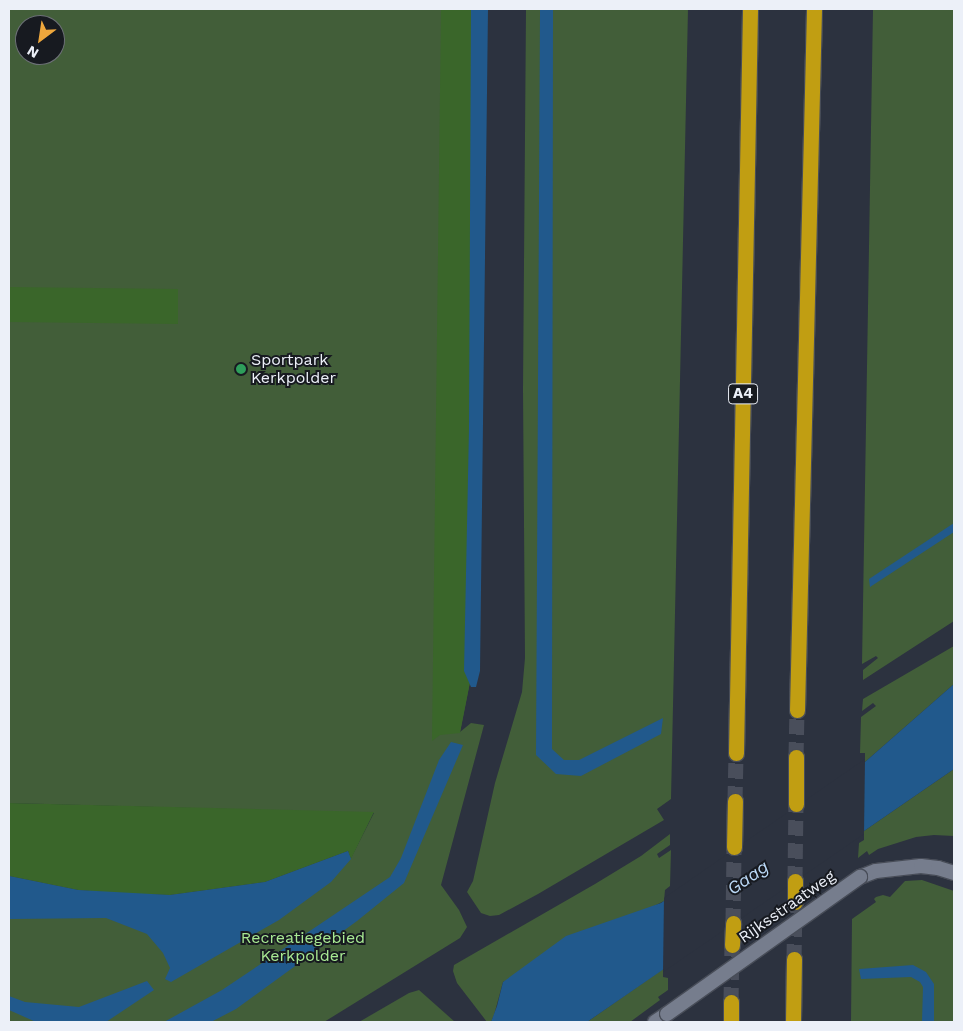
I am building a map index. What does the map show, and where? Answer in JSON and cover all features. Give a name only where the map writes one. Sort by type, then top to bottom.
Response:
[{"type":"highway","name":"A4","points":[[736,753],[750,9]]},
{"type":"highway","points":[[797,710],[814,9]]},
{"type":"highway","points":[[796,757],[796,804]]},
{"type":"highway","points":[[734,847],[735,801]]},
{"type":"highway","points":[[795,881],[795,902]]},
{"type":"highway","points":[[732,945],[733,923]]},
{"type":"highway","points":[[793,1022],[794,959]]},
{"type":"highway","points":[[731,1002],[731,1022]]},
{"type":"street","name":"Rijksstraatweg","points":[[661,1018],[860,877],[876,871],[921,866],[938,868],[954,873]]},
{"type":"green space","name":"Sportpark Kerkpolder","points":[[9,9],[478,9],[470,682],[460,732],[471,723],[484,725],[441,885],[459,910],[467,927],[460,938],[324,1022],[9,1022],[9,876],[78,890],[127,894],[170,895],[265,882],[348,851],[351,858],[374,813],[9,803]]},
{"type":"green space","points":[[441,9],[478,9],[470,682],[460,733],[440,735],[432,741]]},
{"type":"green space","points":[[526,9],[688,9],[671,799],[657,809],[664,820],[538,894],[499,915],[490,916],[481,913],[467,892],[473,881],[495,783],[522,692],[525,658],[523,389]]},
{"type":"green space","points":[[873,9],[954,9],[954,621],[863,680],[863,670],[878,658],[876,656],[862,664]]},
{"type":"green space","points":[[9,287],[178,289],[178,324],[9,322]]},
{"type":"green space","points":[[954,646],[954,684],[865,762],[865,753],[860,753],[861,717],[876,706],[873,703],[862,711],[863,699]]},
{"type":"green space","points":[[954,769],[954,836],[934,835],[916,837],[878,849],[869,855],[867,851],[858,858],[859,843],[864,840],[864,831]]},
{"type":"green space","points":[[9,803],[374,812],[351,859],[348,851],[265,882],[170,895],[126,894],[78,890],[9,876]]},
{"type":"green space","points":[[670,834],[670,845],[657,854],[659,858],[671,850],[670,886],[665,890],[664,901],[503,982],[494,1015],[491,1022],[487,1022],[457,983],[453,971],[454,965],[595,884],[641,856]]},
{"type":"green space","points":[[922,880],[954,891],[954,1022],[851,1022],[852,919],[876,902],[874,899],[876,897],[883,895],[890,897],[905,881]]},
{"type":"green space","points":[[663,969],[663,977],[668,978],[668,990],[658,997],[660,1000],[630,1022],[587,1022]]},
{"type":"green space","points":[[419,990],[455,1022],[359,1022],[409,993]]},
{"type":"water","points":[[471,9],[488,9],[480,671],[476,687],[471,687],[464,671],[469,428]]},
{"type":"water","points":[[540,9],[553,9],[552,749],[564,760],[579,760],[663,718],[661,734],[581,776],[556,774],[536,755]]},
{"type":"water","points":[[954,523],[954,532],[870,587],[869,579]]},
{"type":"water","name":"Gaag","points":[[954,684],[954,769],[587,1022],[491,1022],[503,982],[566,936],[661,903],[865,762]]},
{"type":"water","points":[[451,742],[463,745],[404,883],[357,921],[236,1009],[211,1022],[164,1022],[222,990],[390,877],[401,858],[439,760]]},
{"type":"water","points":[[348,851],[351,859],[331,882],[279,920],[171,982],[165,979],[170,968],[163,953],[147,934],[106,918],[9,919],[9,876],[78,890],[170,895],[265,882]]},
{"type":"water","points":[[913,965],[926,972],[934,984],[934,1022],[922,1022],[923,987],[920,982],[911,977],[861,979],[859,969]]},
{"type":"water","points":[[147,981],[154,990],[106,1022],[36,1022],[9,1010],[9,996],[25,1002],[79,1007]]},
{"type":"pier","points":[[865,759],[864,834],[663,972],[664,898]]},
{"type":"tunnel","points":[[796,757],[797,710]]},
{"type":"tunnel","points":[[735,801],[736,753]]},
{"type":"tunnel","points":[[795,881],[796,804]]},
{"type":"tunnel","points":[[733,923],[734,847]]},
{"type":"tunnel","points":[[794,959],[795,902]]},
{"type":"tunnel","points":[[731,1002],[732,945]]},
{"type":"place","name":"Sportpark Kerkpolder","points":[[241,369]]},
{"type":"park label","name":"Recreatiegebied Kerkpolder","points":[[303,947]]}]
